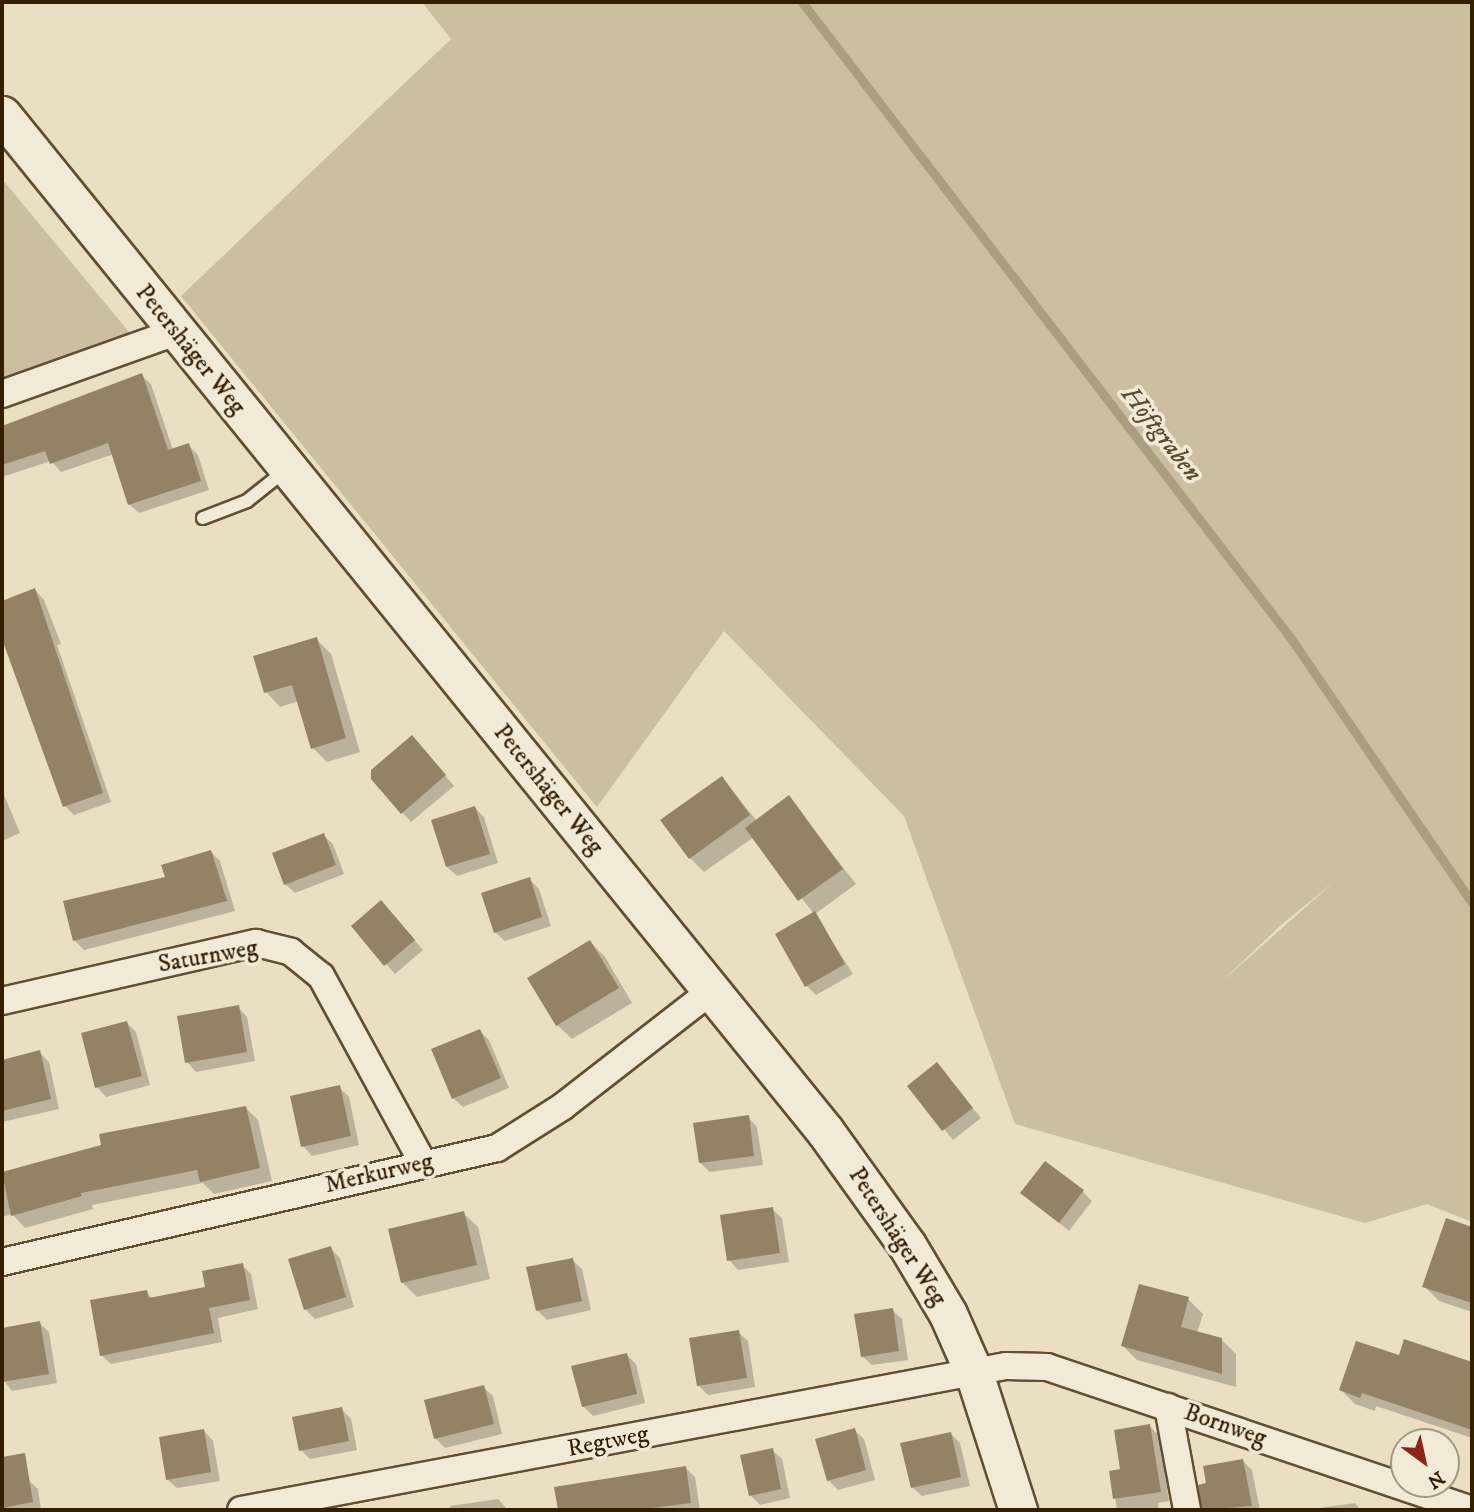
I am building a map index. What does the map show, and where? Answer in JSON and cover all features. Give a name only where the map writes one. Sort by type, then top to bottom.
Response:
[{"type":"street","name":"Petershäger Weg","points":[[2,115],[286,470],[825,1131],[907,1245],[947,1314],[974,1373],[1018,1510]]},
{"type":"street","points":[[2,394],[176,332]]},
{"type":"street","name":"Saturnweg","points":[[2,1000],[256,943],[291,952],[321,975],[423,1163]]},
{"type":"street","name":"Merkurweg","points":[[2,1262],[497,1148],[562,1107],[711,991]]},
{"type":"street","name":"Bornweg","points":[[974,1373],[1006,1366],[1047,1367],[1472,1510]]},
{"type":"street","name":"Regtweg","points":[[242,1510],[974,1373]]},
{"type":"street","points":[[1168,1407],[1186,1510]]},
{"type":"lane","points":[[203,518],[247,500],[286,470]]},
{"type":"shaded area","points":[[422,2],[1472,2],[1472,1222],[1427,1204],[1365,1223],[1015,1124],[904,816],[724,631],[597,807],[181,296],[451,39]],"holes":[[[1335,881],[1220,983],[1281,925]]]},
{"type":"shaded area","points":[[2,179],[134,338],[2,385]]},
{"type":"building","points":[[142,373],[168,450],[189,443],[201,481],[128,505],[108,443],[50,464],[45,451],[2,465],[2,426]]},
{"type":"building","points":[[35,588],[103,793],[63,807],[2,639],[2,601]]},
{"type":"building","points":[[317,637],[346,738],[311,749],[292,685],[264,693],[253,656]]},
{"type":"building","points":[[412,735],[446,775],[401,814],[371,779],[371,770]]},
{"type":"building","points":[[722,776],[750,815],[689,859],[660,820]]},
{"type":"building","points":[[789,795],[843,869],[798,901],[745,828]]},
{"type":"building","points":[[475,806],[490,854],[446,867],[431,820]]},
{"type":"building","points":[[324,833],[336,865],[284,885],[272,853]]},
{"type":"building","points":[[211,850],[227,901],[73,941],[63,901],[165,877],[161,865]]},
{"type":"building","points":[[530,877],[542,917],[494,933],[481,893]]},
{"type":"building","points":[[381,900],[415,940],[384,966],[351,926]]},
{"type":"building","points":[[815,911],[845,964],[805,987],[775,934]]},
{"type":"building","points":[[590,940],[619,988],[556,1026],[527,978]]},
{"type":"building","points":[[239,1005],[247,1052],[185,1063],[177,1016]]},
{"type":"building","points":[[127,1021],[142,1076],[95,1088],[81,1033]]},
{"type":"building","points":[[480,1029],[501,1078],[452,1099],[431,1049]]},
{"type":"building","points":[[40,1050],[51,1099],[2,1111],[2,1060]]},
{"type":"building","points":[[937,1062],[973,1108],[942,1131],[907,1086]]},
{"type":"building","points":[[340,1085],[351,1136],[301,1147],[290,1096]]},
{"type":"building","points":[[246,1106],[260,1168],[200,1182],[197,1170],[81,1193],[82,1196],[11,1216],[2,1172],[101,1145],[99,1134]]},
{"type":"building","points":[[749,1115],[754,1156],[699,1163],[693,1123]]},
{"type":"building","points":[[1045,1161],[1084,1190],[1059,1223],[1020,1193]]},
{"type":"building","points":[[773,1207],[780,1253],[727,1261],[720,1215]]},
{"type":"building","points":[[464,1211],[477,1265],[401,1283],[388,1229]]},
{"type":"building","points":[[1446,1218],[1472,1227],[1472,1303],[1422,1287]]},
{"type":"building","points":[[331,1246],[346,1297],[304,1310],[288,1259]]},
{"type":"building","points":[[573,1258],[582,1301],[536,1311],[526,1267]]},
{"type":"building","points":[[243,1263],[250,1300],[209,1308],[214,1333],[100,1356],[90,1300],[147,1290],[149,1298],[205,1287],[202,1271]]},
{"type":"building","points":[[1139,1284],[1189,1297],[1181,1327],[1222,1338],[1222,1374],[1121,1346]]},
{"type":"building","points":[[893,1308],[899,1351],[861,1357],[854,1314]]},
{"type":"building","points":[[40,1321],[49,1374],[2,1382],[2,1328]]},
{"type":"building","points":[[739,1330],[747,1378],[697,1386],[689,1338]]},
{"type":"building","points":[[1404,1339],[1472,1362],[1472,1430],[1362,1393],[1360,1398],[1339,1390],[1356,1341],[1399,1355]]},
{"type":"building","points":[[627,1353],[637,1394],[582,1407],[571,1366]]},
{"type":"building","points":[[484,1385],[494,1424],[434,1439],[424,1400]]},
{"type":"building","points":[[342,1407],[349,1441],[299,1451],[292,1417]]},
{"type":"building","points":[[1150,1424],[1161,1492],[1113,1499],[1109,1471],[1120,1469],[1114,1430]]},
{"type":"building","points":[[855,1428],[866,1470],[827,1481],[815,1439]]},
{"type":"building","points":[[204,1429],[211,1472],[166,1480],[159,1437]]},
{"type":"building","points":[[951,1432],[961,1477],[911,1488],[900,1443]]},
{"type":"building","points":[[773,1448],[781,1489],[749,1496],[740,1455]]},
{"type":"building","points":[[25,1453],[33,1502],[2,1508],[2,1457]]},
{"type":"building","points":[[1243,1459],[1252,1506],[1202,1510],[1198,1485],[1206,1483],[1203,1466]]},
{"type":"building","points":[[686,1466],[691,1503],[637,1510],[558,1510],[554,1487]]},
{"type":"waterway","name":"Höftgraben","points":[[802,2],[1292,640],[1472,903]]}]
